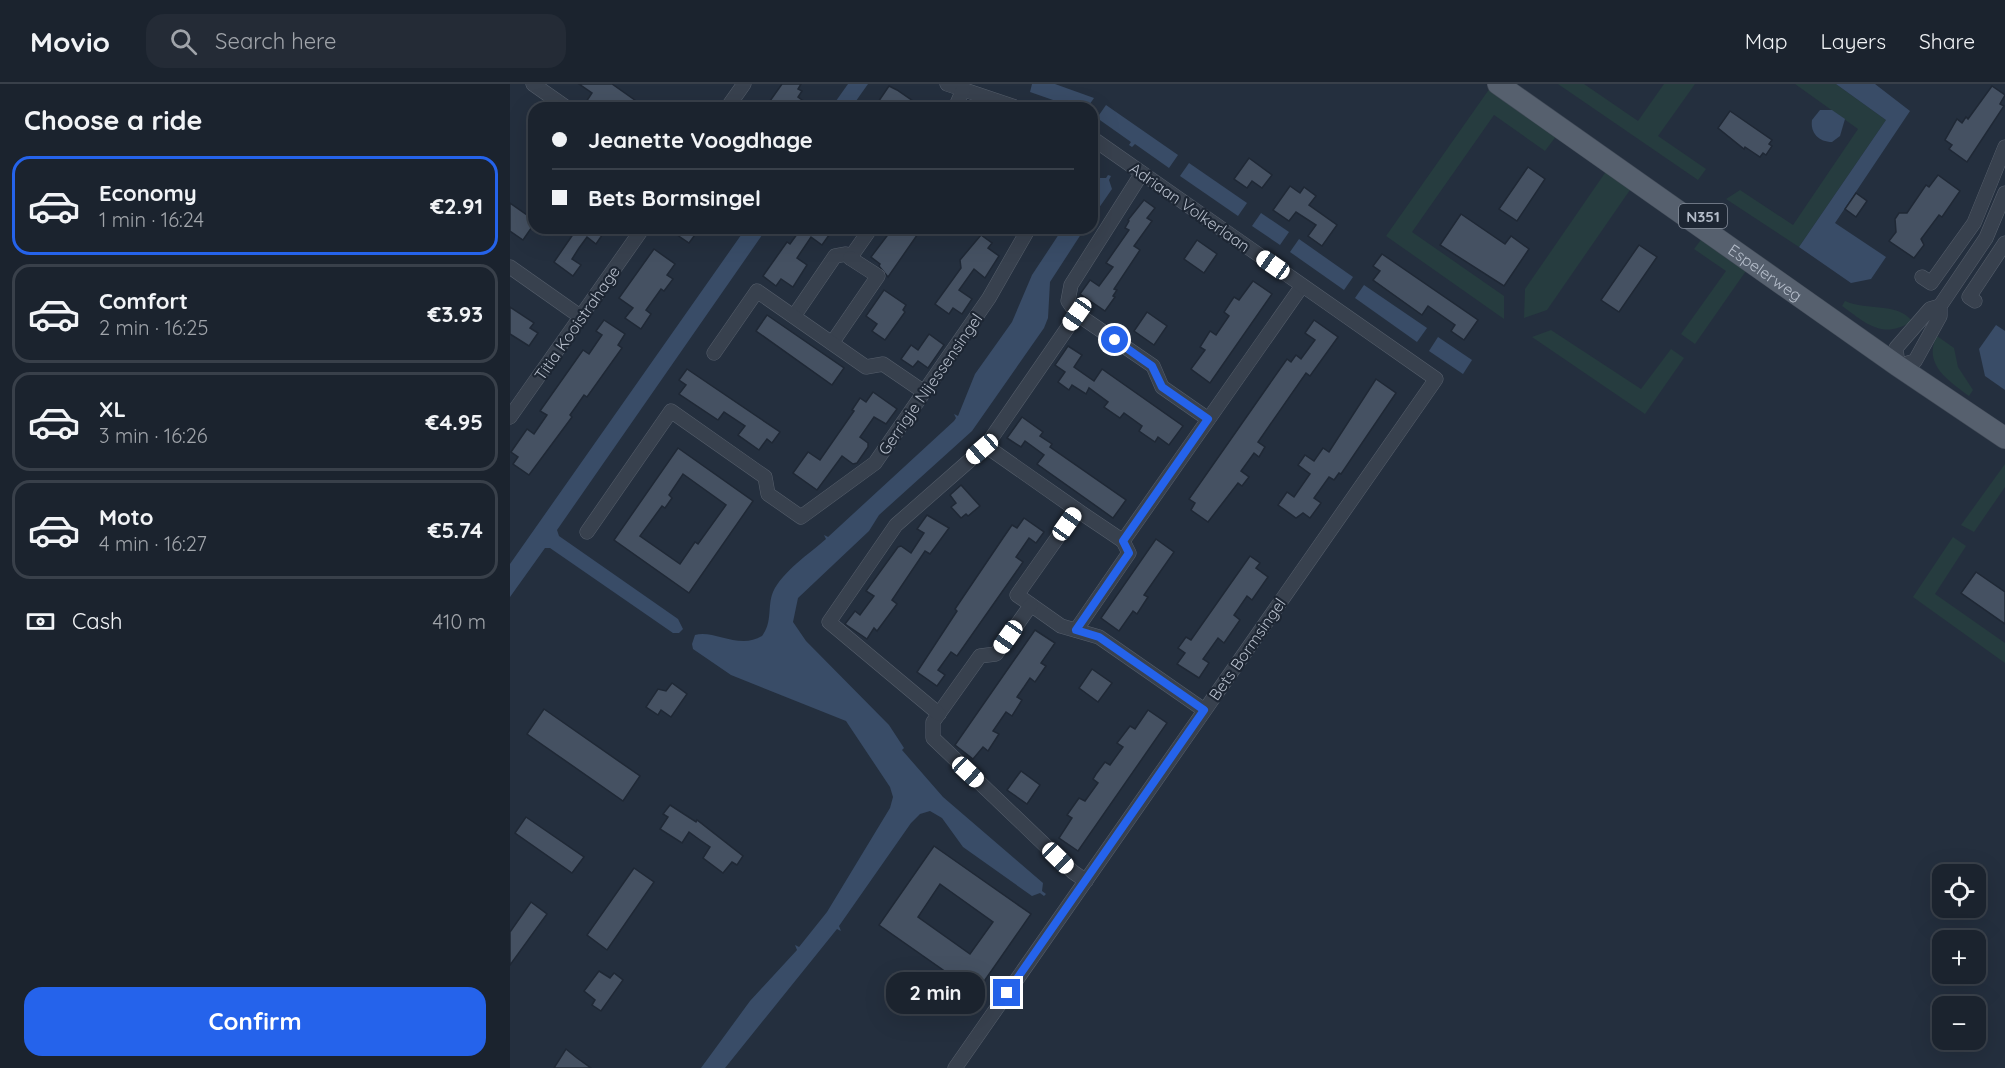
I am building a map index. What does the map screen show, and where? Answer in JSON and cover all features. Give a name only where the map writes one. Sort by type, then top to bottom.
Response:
[{"type":"main road","name":"Espelerweg","points":[[1498,84],[2005,426]]},
{"type":"main road","name":"Espelerweg","points":[[1511,84],[1903,358],[2005,438]]},
{"type":"street","points":[[532,84],[558,102]]},
{"type":"street","points":[[731,102],[744,84]]},
{"type":"street","points":[[947,84],[1000,102]]},
{"type":"street","points":[[958,102],[963,90]]},
{"type":"street","name":"Adriaan Volkerlaan","points":[[1098,142],[1436,379]]},
{"type":"street","points":[[1950,291],[1928,278],[1974,223],[2005,147]]},
{"type":"street","points":[[1142,173],[1068,290],[1069,306],[1152,366],[1162,387],[1208,419]]},
{"type":"street","points":[[1903,358],[1940,316],[1940,306],[1986,238],[2005,193]]},
{"type":"street","name":"Titia Kooistrahage","points":[[510,417],[639,234]]},
{"type":"street","points":[[850,258],[867,234]]},
{"type":"street","name":"Gerrigje Nijessensingel","points":[[587,532],[671,411],[765,477],[768,494],[801,518],[875,463],[989,298],[1026,234]]},
{"type":"street","points":[[1975,301],[1969,297],[2005,243]]},
{"type":"street","points":[[794,316],[835,256],[846,254],[878,276],[832,343]]},
{"type":"street","points":[[510,267],[581,317]]},
{"type":"street","points":[[1123,541],[1302,286]]},
{"type":"street","points":[[714,353],[757,291],[866,367],[883,364],[924,392]]},
{"type":"street","points":[[1903,358],[1930,309],[1940,306]]},
{"type":"street","points":[[939,714],[829,622],[896,525],[986,446],[1077,314]]},
{"type":"street","name":"Bets Bormsingel","points":[[955,1068],[1436,379]]},
{"type":"street","points":[[986,446],[1123,541],[1129,553],[1076,630]]},
{"type":"street","points":[[1077,510],[1017,595],[1061,626],[1099,637],[1204,710]]},
{"type":"street","points":[[1031,605],[996,654],[980,656],[933,722],[933,738],[1073,872],[1086,881]]},
{"type":"green space","points":[[1558,84],[1584,84],[1638,121],[1664,84],[1695,84],[1658,136],[1706,169],[1698,180]]},
{"type":"green space","points":[[1795,84],[1836,84],[1886,120],[1799,247],[1726,199],[1740,190],[1793,225],[1858,129]]},
{"type":"green space","points":[[1490,88],[1557,135],[1545,151],[1494,115],[1412,232],[1504,296],[1504,319],[1386,236]]},
{"type":"green space","points":[[1607,170],[1632,187],[1547,310],[1524,318],[1525,289]]},
{"type":"green space","points":[[1703,237],[1748,268],[1695,344],[1681,334],[1726,271],[1694,249]]},
{"type":"green space","points":[[1845,301],[1898,311],[1912,321],[1902,327],[1892,329],[1876,327],[1867,324],[1842,306]]},
{"type":"green space","points":[[1551,330],[1641,389],[1671,349],[1684,358],[1645,414],[1532,337]]},
{"type":"green space","points":[[1937,336],[1954,348],[1958,367],[1973,390],[1969,396],[1946,378],[1935,363],[1933,346]]},
{"type":"green space","points":[[2005,464],[2005,487],[1974,532],[1961,525]]},
{"type":"green space","points":[[1953,537],[1966,546],[1935,594],[2005,643],[2005,663],[1913,597]]},
{"type":"water","points":[[848,84],[868,84],[855,102],[835,102]]},
{"type":"water","points":[[1032,84],[1055,84],[1094,98],[1091,102],[1059,102],[1030,92]]},
{"type":"water","points":[[1836,84],[1875,84],[1910,111],[1835,223],[1886,257],[1871,279],[1851,283],[1799,247],[1886,120]]},
{"type":"water","points":[[1106,105],[1178,155],[1169,168],[1135,144],[1132,147],[1129,145],[1131,142],[1098,117]]},
{"type":"water","points":[[1820,110],[1832,110],[1845,119],[1840,136],[1832,142],[1819,138],[1812,129],[1812,120]]},
{"type":"water","points":[[1189,163],[1247,203],[1238,216],[1180,176]]},
{"type":"water","points":[[1108,175],[1111,176],[1109,180],[1112,189],[1098,209],[1098,178],[1106,178]]},
{"type":"water","points":[[1261,213],[1289,232],[1280,245],[1252,226]]},
{"type":"water","points":[[742,234],[763,234],[557,530],[559,536],[678,619],[683,629],[679,633],[673,633],[550,548],[545,548],[510,597],[510,564]]},
{"type":"water","points":[[1059,234],[1081,234],[1050,282],[1048,318],[1044,328],[972,431],[879,515],[869,531],[798,598],[793,622],[806,641],[889,725],[904,748],[902,750],[943,797],[1043,883],[1042,891],[1046,894],[1044,896],[1040,893],[1032,896],[963,847],[942,818],[930,811],[920,814],[911,823],[839,926],[841,931],[837,929],[725,1068],[701,1068],[750,1001],[797,950],[795,945],[799,947],[827,912],[890,808],[893,797],[890,787],[846,721],[731,675],[693,649],[695,635],[702,634],[744,641],[762,636],[768,625],[773,592],[783,577],[826,539],[824,535],[828,537],[954,421],[956,418],[954,414],[958,416],[975,374],[1012,322],[1032,275]]},
{"type":"water","points":[[1299,239],[1353,277],[1344,290],[1290,252]]},
{"type":"water","points":[[1364,285],[1427,328],[1417,342],[1355,298]]},
{"type":"water","points":[[1996,325],[2005,331],[2005,390],[1985,376],[1979,349]]},
{"type":"water","points":[[1438,337],[1472,360],[1463,374],[1429,351]]},
{"type":"building","points":[[579,84],[612,84],[638,102],[586,102],[592,93]]},
{"type":"building","points":[[782,84],[801,84],[798,89],[802,91],[798,97],[805,102],[769,102]]},
{"type":"building","points":[[889,86],[914,102],[878,102]]},
{"type":"building","points":[[1992,86],[2005,95],[2000,104],[2004,106],[1967,162],[1949,149],[1952,145],[1945,140],[1957,119],[1962,123],[1966,117],[1968,119]]},
{"type":"building","points":[[1730,111],[1772,140],[1769,144],[1772,146],[1766,155],[1763,153],[1760,157],[1745,147],[1744,149],[1718,128]]},
{"type":"building","points":[[1249,158],[1272,175],[1262,188],[1252,181],[1247,188],[1234,179]]},
{"type":"building","points":[[1528,167],[1545,179],[1517,221],[1499,209]]},
{"type":"building","points":[[1938,175],[1960,191],[1942,217],[1939,215],[1921,239],[1924,245],[1914,258],[1889,241],[1896,232],[1895,219],[1899,213],[1907,213],[1926,185],[1929,187]]},
{"type":"building","points":[[1290,186],[1300,193],[1304,187],[1316,196],[1309,205],[1337,225],[1322,246],[1308,236],[1316,225],[1296,212],[1289,221],[1273,210]]},
{"type":"building","points":[[1856,193],[1867,201],[1856,217],[1845,209]]},
{"type":"building","points":[[1144,200],[1155,208],[1147,218],[1152,221],[1134,246],[1140,250],[1114,289],[1117,290],[1113,296],[1115,297],[1105,311],[1080,294],[1090,280],[1099,286],[1113,267],[1106,263],[1129,230],[1125,228],[1128,220]]},
{"type":"building","points":[[510,203],[528,216],[528,233],[523,240],[510,231]]},
{"type":"building","points":[[1461,214],[1505,244],[1511,236],[1529,249],[1504,286],[1440,245]]},
{"type":"building","points":[[573,234],[603,234],[596,244],[587,237],[579,248],[572,259],[581,265],[573,276],[554,262]]},
{"type":"building","points":[[676,234],[696,234],[689,243]]},
{"type":"building","points":[[797,234],[830,234],[822,245],[811,237],[797,258],[807,265],[793,287],[781,279],[776,286],[763,276],[787,242],[790,244]]},
{"type":"building","points":[[888,234],[918,234],[888,277],[879,266],[880,264],[871,257]]},
{"type":"building","points":[[981,235],[992,243],[988,248],[999,256],[985,278],[974,269],[959,290],[972,299],[962,314],[953,308],[949,314],[935,304],[961,268],[960,260]]},
{"type":"building","points":[[1197,240],[1217,254],[1204,273],[1184,259]]},
{"type":"building","points":[[1639,245],[1657,257],[1619,312],[1601,300]]},
{"type":"building","points":[[654,249],[675,264],[667,275],[673,279],[664,291],[661,289],[646,310],[651,314],[641,329],[625,318],[633,308],[619,298]]},
{"type":"building","points":[[1382,254],[1478,320],[1464,340],[1451,331],[1455,325],[1428,306],[1422,315],[1373,280],[1380,271],[1373,266]]},
{"type":"building","points":[[1253,281],[1272,294],[1210,383],[1191,369],[1205,350],[1200,347],[1210,331],[1216,335],[1229,316],[1224,312],[1234,297],[1239,300]]},
{"type":"building","points":[[884,290],[906,305],[903,310],[905,312],[885,340],[872,331],[877,324],[866,316]]},
{"type":"building","points":[[510,307],[534,323],[530,328],[538,333],[529,346],[510,334]]},
{"type":"building","points":[[1147,312],[1167,326],[1154,345],[1134,331]]},
{"type":"building","points":[[767,315],[844,368],[832,385],[756,331]]},
{"type":"building","points":[[604,320],[625,334],[618,345],[622,348],[587,397],[584,395],[570,415],[572,417],[529,475],[513,464],[518,457],[511,452],[527,429],[534,434],[547,415],[540,411],[583,350],[589,354],[602,335],[596,331]]},
{"type":"building","points":[[1314,320],[1338,337],[1310,376],[1306,373],[1258,442],[1265,447],[1259,457],[1254,453],[1241,471],[1249,477],[1242,486],[1238,483],[1208,522],[1191,510],[1195,503],[1189,499],[1287,359],[1291,362],[1296,355],[1301,359],[1315,340],[1305,333]]},
{"type":"building","points":[[929,334],[944,345],[928,368],[918,361],[913,367],[901,359],[911,345],[918,350]]},
{"type":"building","points":[[1068,346],[1082,355],[1074,367],[1094,381],[1102,369],[1183,426],[1169,445],[1158,437],[1155,442],[1139,431],[1142,426],[1124,413],[1120,418],[1104,407],[1108,402],[1089,388],[1086,394],[1072,385],[1069,390],[1058,382],[1065,372],[1055,365]]},
{"type":"building","points":[[687,369],[780,432],[772,443],[767,439],[759,450],[738,435],[745,426],[724,412],[718,420],[679,394],[686,385],[679,380]]},
{"type":"building","points":[[1376,379],[1396,393],[1341,474],[1339,473],[1334,480],[1329,477],[1314,498],[1321,503],[1310,518],[1303,513],[1296,518],[1278,505],[1287,492],[1294,497],[1310,474],[1298,465],[1305,455],[1314,461],[1323,448],[1329,452]]},
{"type":"building","points":[[873,392],[897,409],[886,424],[874,417],[860,437],[868,443],[868,447],[857,463],[853,464],[842,456],[817,490],[793,473],[808,452],[820,460],[854,411],[852,410],[860,398],[866,402]]},
{"type":"building","points":[[1022,417],[1043,432],[1040,436],[1052,444],[1050,447],[1126,500],[1113,518],[1037,464],[1044,455],[1025,441],[1021,447],[1007,438]]},
{"type":"building","points":[[678,448],[753,501],[689,593],[614,540]],"holes":[[[683,474],[726,505],[698,544],[695,542],[680,564],[640,536],[662,506],[665,508],[672,498],[669,495]]]},
{"type":"building","points":[[961,485],[980,506],[968,516],[966,514],[961,518],[951,507],[956,503],[950,495]]},
{"type":"building","points":[[927,515],[949,528],[930,554],[925,551],[892,600],[897,604],[877,631],[874,628],[867,639],[845,624],[855,611],[860,615],[874,596],[866,591],[898,547],[901,546],[911,553],[924,533],[917,529]]},
{"type":"building","points":[[1024,518],[1044,532],[1036,543],[1029,538],[1016,557],[1023,562],[957,656],[951,652],[938,670],[945,675],[937,686],[917,672],[957,611],[955,609],[1012,525],[1017,528]]},
{"type":"building","points":[[1156,539],[1174,552],[1144,595],[1148,597],[1137,614],[1133,611],[1119,631],[1101,618]]},
{"type":"building","points":[[1250,556],[1260,563],[1256,568],[1268,577],[1252,600],[1247,596],[1234,615],[1240,620],[1224,643],[1218,638],[1203,659],[1209,663],[1199,678],[1177,664],[1185,653],[1178,648],[1186,637],[1191,640]]},
{"type":"building","points":[[1976,572],[2005,592],[2005,624],[1961,593]]},
{"type":"building","points":[[1035,630],[1055,643],[1041,663],[1046,666],[1035,682],[1030,678],[1017,697],[1022,700],[1012,716],[1006,712],[993,731],[999,734],[988,751],[983,747],[973,759],[955,745]]},
{"type":"building","points":[[1092,669],[1112,683],[1098,702],[1079,688]]},
{"type":"building","points":[[672,683],[687,694],[671,717],[661,710],[658,715],[646,707],[658,689],[666,691]]},
{"type":"building","points":[[544,709],[640,776],[623,801],[527,734]]},
{"type":"building","points":[[1148,710],[1167,723],[1078,851],[1059,838],[1072,818],[1067,815],[1079,798],[1085,801],[1098,783],[1093,779],[1096,774],[1105,762],[1110,765],[1123,747],[1117,743],[1130,726],[1135,729]]},
{"type":"building","points":[[1021,771],[1040,785],[1027,804],[1007,790]]},
{"type":"building","points":[[670,805],[696,822],[697,820],[743,856],[737,865],[732,862],[723,873],[703,858],[710,847],[689,832],[682,843],[660,829],[668,817],[663,814]]},
{"type":"building","points":[[526,817],[584,857],[572,873],[515,833]]},
{"type":"building","points":[[934,846],[1031,914],[976,993],[879,925]],"holes":[[[940,884],[993,922],[970,954],[918,917]]]},
{"type":"building","points":[[634,868],[654,882],[607,950],[587,935]]},
{"type":"building","points":[[531,902],[547,914],[510,965],[510,932]]},
{"type":"building","points":[[599,971],[610,978],[614,973],[623,980],[601,1011],[592,1005],[595,1000],[584,991]]},
{"type":"building","points":[[566,1049],[577,1058],[591,1068],[554,1068]]},
{"type":"route","points":[[1007,993],[1204,710],[1099,637],[1076,630],[1129,553],[1123,541],[1208,419],[1162,387],[1152,366],[1115,340]]}]
